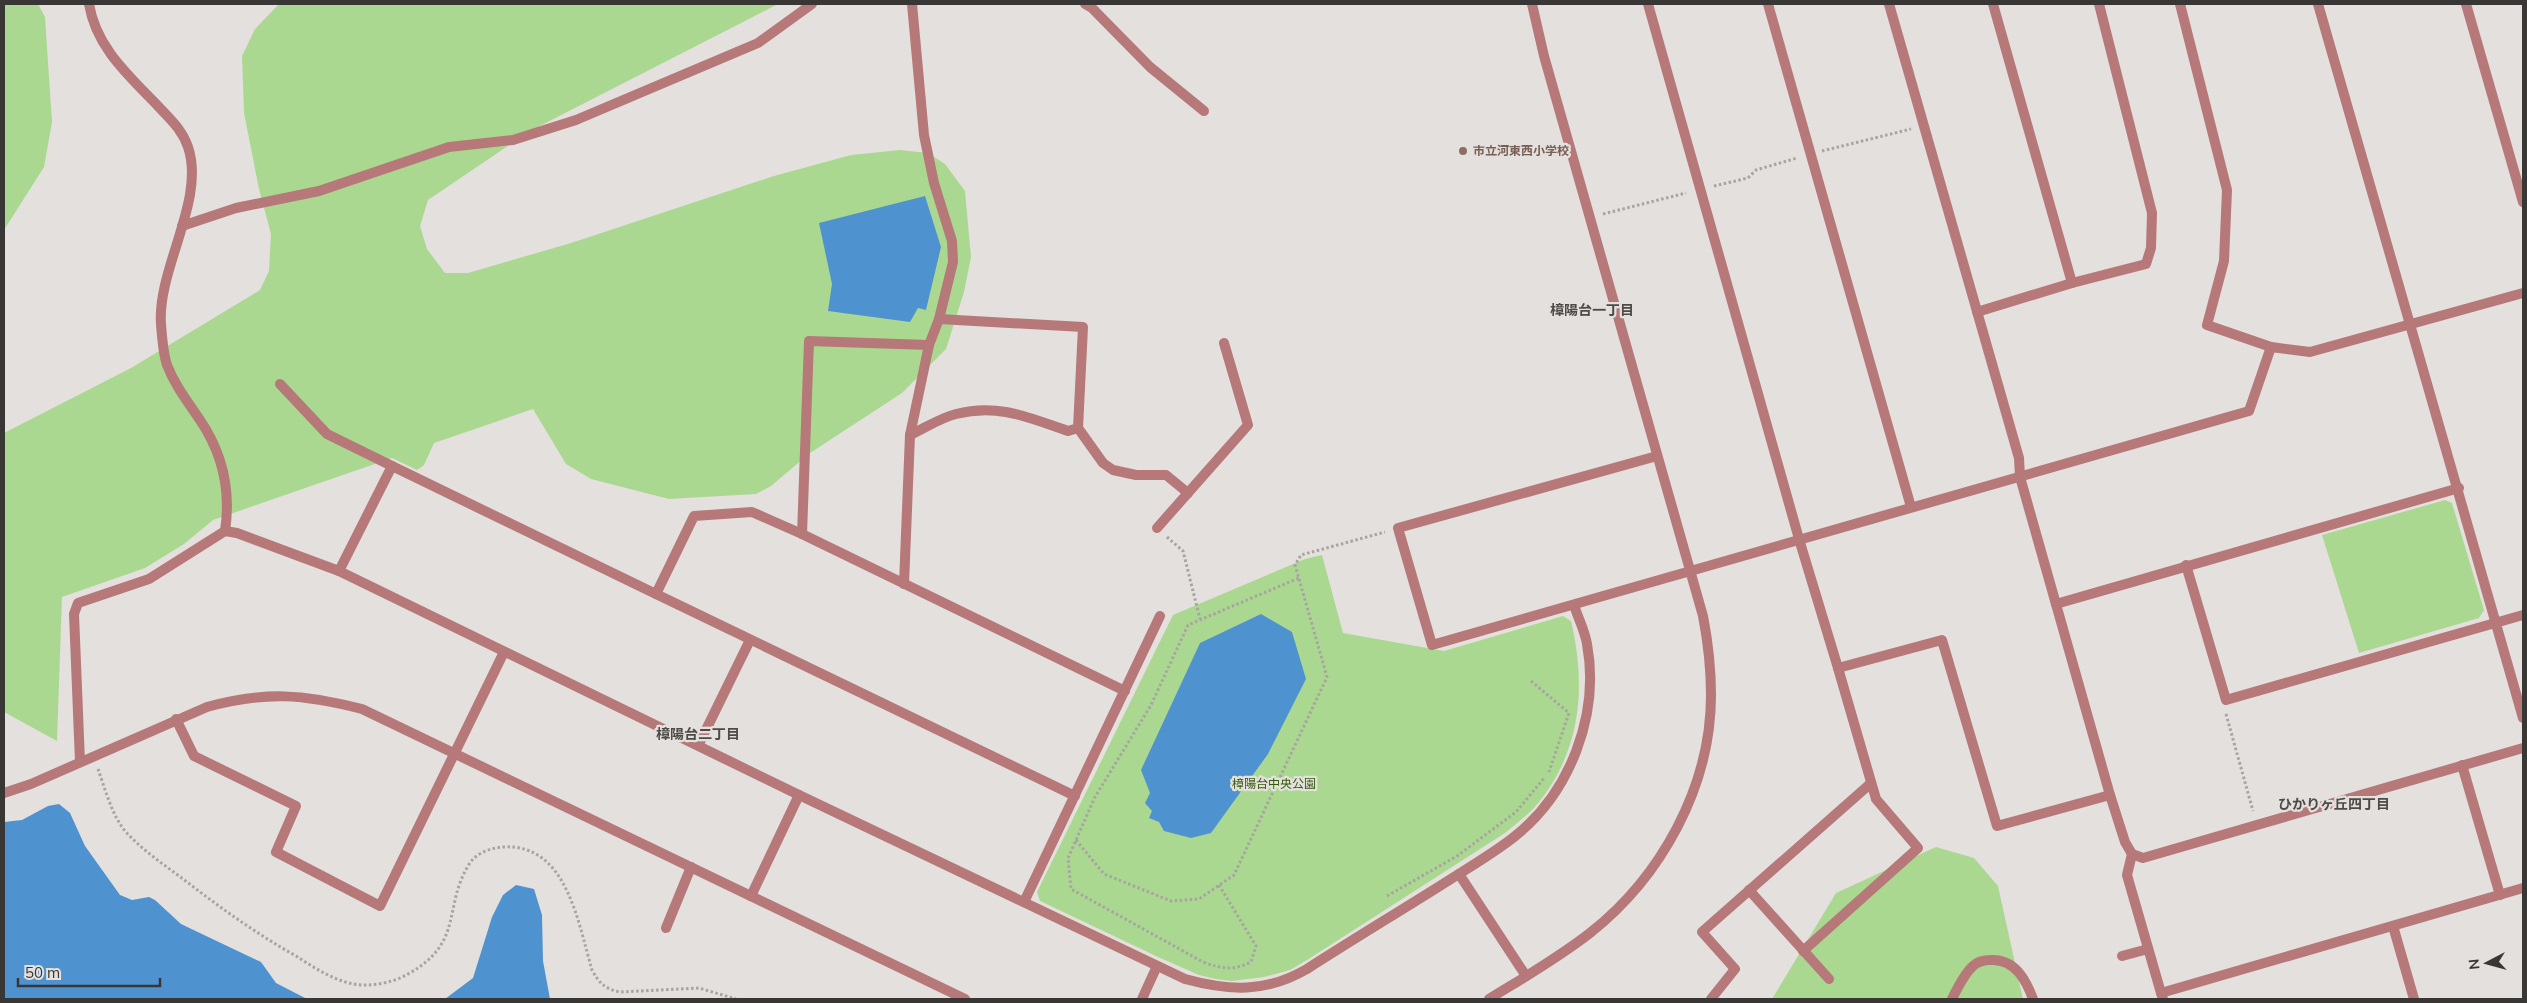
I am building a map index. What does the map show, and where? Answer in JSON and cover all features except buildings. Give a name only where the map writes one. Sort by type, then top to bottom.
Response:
[{"type":"street","points":[[89,4],[91,14],[104,45],[117,64],[180,129],[188,148],[193,174],[182,226],[173,255],[161,322],[166,364],[181,395],[200,420],[215,445],[228,492],[225,531]]},
{"type":"street","points":[[182,226],[236,208],[319,190],[449,147],[512,140],[576,120],[758,43],[812,4]]},
{"type":"street","points":[[904,584],[910,435],[929,345],[939,319],[953,262],[952,241],[934,183],[924,135],[912,4]]},
{"type":"street","points":[[1085,4],[1092,8],[1150,67],[1204,111]]},
{"type":"street","points":[[1489,999],[1591,932],[1627,900],[1655,864],[1680,824],[1698,776],[1706,738],[1711,697],[1710,654],[1703,616],[1544,56],[1532,4]]},
{"type":"street","points":[[1648,4],[1870,784],[1876,799],[1918,848],[1803,951]]},
{"type":"street","points":[[1768,4],[1911,507]]},
{"type":"street","points":[[1888,4],[2019,458],[2020,477],[2110,795],[2125,842],[2132,854],[2143,858],[2523,748]]},
{"type":"street","points":[[1993,4],[2072,283]]},
{"type":"street","points":[[1977,312],[2072,283],[2146,264],[2151,248],[2152,213],[2099,4]]},
{"type":"street","points":[[2180,4],[2227,190],[2224,261],[2207,325],[2270,347],[2310,352],[2523,293]]},
{"type":"street","points":[[2318,4],[2459,488],[2523,718]]},
{"type":"street","points":[[2466,4],[2523,202]]},
{"type":"street","points":[[939,319],[1083,327],[1078,428],[1103,463],[1113,470],[1136,475],[1166,475],[1188,493]]},
{"type":"street","points":[[802,534],[809,341],[929,345]]},
{"type":"street","points":[[1157,528],[1248,425],[1224,343]]},
{"type":"street","points":[[1657,456],[1398,528],[1432,645],[2249,411],[2270,347]]},
{"type":"street","points":[[280,384],[328,434],[1075,796]]},
{"type":"street","points":[[910,435],[954,414],[986,409],[1007,410],[1068,431],[1078,428]]},
{"type":"street","points":[[339,571],[392,466]]},
{"type":"street","points":[[2056,604],[2186,565],[2459,488]]},
{"type":"street","points":[[656,594],[694,516],[752,512],[802,534],[1125,691]]},
{"type":"street","points":[[80,762],[74,624],[78,602],[149,579],[225,531],[237,533],[339,571],[504,652],[699,744],[799,795],[1185,979],[1233,989],[1265,986],[1290,979],[1459,874],[1514,837],[1541,811],[1566,775],[1584,732],[1589,683],[1587,644],[1574,605]]},
{"type":"street","points":[[2186,565],[2226,700],[2523,615]]},
{"type":"street","points":[[1024,902],[1160,616]]},
{"type":"street","points":[[699,744],[750,640]]},
{"type":"street","points":[[1838,668],[1942,640],[1997,826],[2110,795]]},
{"type":"street","points":[[176,719],[194,756],[296,806],[276,852],[380,906],[456,754],[504,652]]},
{"type":"street","points":[[4,793],[93,757],[176,719],[232,700],[278,695],[302,696],[362,709],[965,999]]},
{"type":"street","points":[[2462,765],[2500,894]]},
{"type":"street","points":[[1711,999],[1735,969],[1702,932],[1870,784]]},
{"type":"street","points":[[751,896],[799,795]]},
{"type":"street","points":[[2132,854],[2127,875],[2162,996],[2523,888]]},
{"type":"street","points":[[666,928],[691,867]]},
{"type":"street","points":[[1459,874],[1526,976]]},
{"type":"street","points":[[1749,890],[1829,979]]},
{"type":"street","points":[[2393,926],[2414,999]]},
{"type":"street","points":[[2122,956],[2148,949]]},
{"type":"street","points":[[1952,999],[1972,966],[1983,960],[1997,960],[2010,964],[2020,973],[2027,983],[2033,999]]},
{"type":"street","points":[[1142,999],[1157,966]]},
{"type":"path","points":[[1589,217],[1748,178],[1756,170],[1810,154],[1924,126]]},
{"type":"path","points":[[1157,528],[1183,551],[1200,619]]},
{"type":"path","points":[[1076,840],[1104,874],[1170,901],[1199,899],[1234,875],[1327,677],[1295,565],[1301,555],[1398,528]]},
{"type":"path","points":[[1219,885],[1256,946],[1251,962],[1237,969],[1222,969],[1203,962],[1071,889],[1068,858],[1095,797],[1150,705],[1188,626],[1200,619],[1299,578]]},
{"type":"path","points":[[1388,896],[1457,856],[1516,812],[1548,774],[1569,713],[1531,681]]},
{"type":"path","points":[[2226,700],[2225,709],[2257,824]]},
{"type":"path","points":[[93,757],[111,804],[124,830],[148,853],[248,928],[328,975],[351,984],[369,984],[393,980],[408,974],[425,962],[438,949],[450,930],[460,884],[468,864],[491,848],[510,847],[526,849],[543,858],[558,873],[568,891],[592,970],[598,981],[608,989],[620,992],[699,988],[736,999]]},
{"type":"green space","points":[[4,4],[38,4],[45,17],[52,122],[44,167],[4,230]]},
{"type":"green space","points":[[279,4],[778,4],[530,131],[428,200],[420,226],[427,249],[445,273],[468,273],[571,243],[774,176],[851,155],[900,150],[928,153],[945,164],[965,191],[971,257],[964,292],[946,349],[902,393],[810,453],[771,486],[756,494],[669,499],[591,479],[566,464],[533,409],[434,443],[424,465],[417,470],[392,458],[213,520],[184,544],[145,568],[62,597],[57,741],[4,712],[4,433],[131,368],[260,290],[269,271],[271,234],[259,189],[244,113],[242,56],[255,29]]},
{"type":"green space","points":[[2445,500],[2452,503],[2484,610],[2479,618],[2359,653],[2322,535]]},
{"type":"green space","name":"樟陽台中央公園","points":[[1322,555],[1343,633],[1444,651],[1563,616],[1571,621],[1579,671],[1576,719],[1571,743],[1562,765],[1550,787],[1534,808],[1505,833],[1307,960],[1290,970],[1264,977],[1232,981],[1199,975],[1040,901],[1037,892],[1173,615],[1305,559]]},
{"type":"green space","points":[[1936,847],[1974,858],[1998,886],[2023,999],[1772,999],[1836,893]]},
{"type":"water","points":[[925,196],[941,247],[926,310],[918,308],[910,322],[828,311],[832,284],[819,223]]},
{"type":"water","points":[[1261,614],[1292,632],[1306,679],[1268,754],[1211,833],[1191,838],[1164,831],[1159,822],[1149,818],[1152,811],[1145,803],[1150,793],[1141,770],[1200,643]]},
{"type":"water","points":[[59,804],[70,813],[85,846],[120,895],[132,900],[149,897],[155,900],[181,924],[261,962],[276,983],[307,999],[4,999],[4,822],[22,820],[48,806]]},
{"type":"water","points":[[516,885],[534,889],[542,915],[543,961],[550,999],[445,999],[473,978],[492,917],[503,895]]},
{"type":"place","name":"市立河東西小学校","points":[[1463,151]]},
{"type":"district","name":"樟陽台一丁目","points":[[1592,310]]},
{"type":"district","name":"樟陽台二丁目","points":[[698,734]]},
{"type":"district","name":"ひかりヶ丘四丁目","points":[[2334,804]]}]
